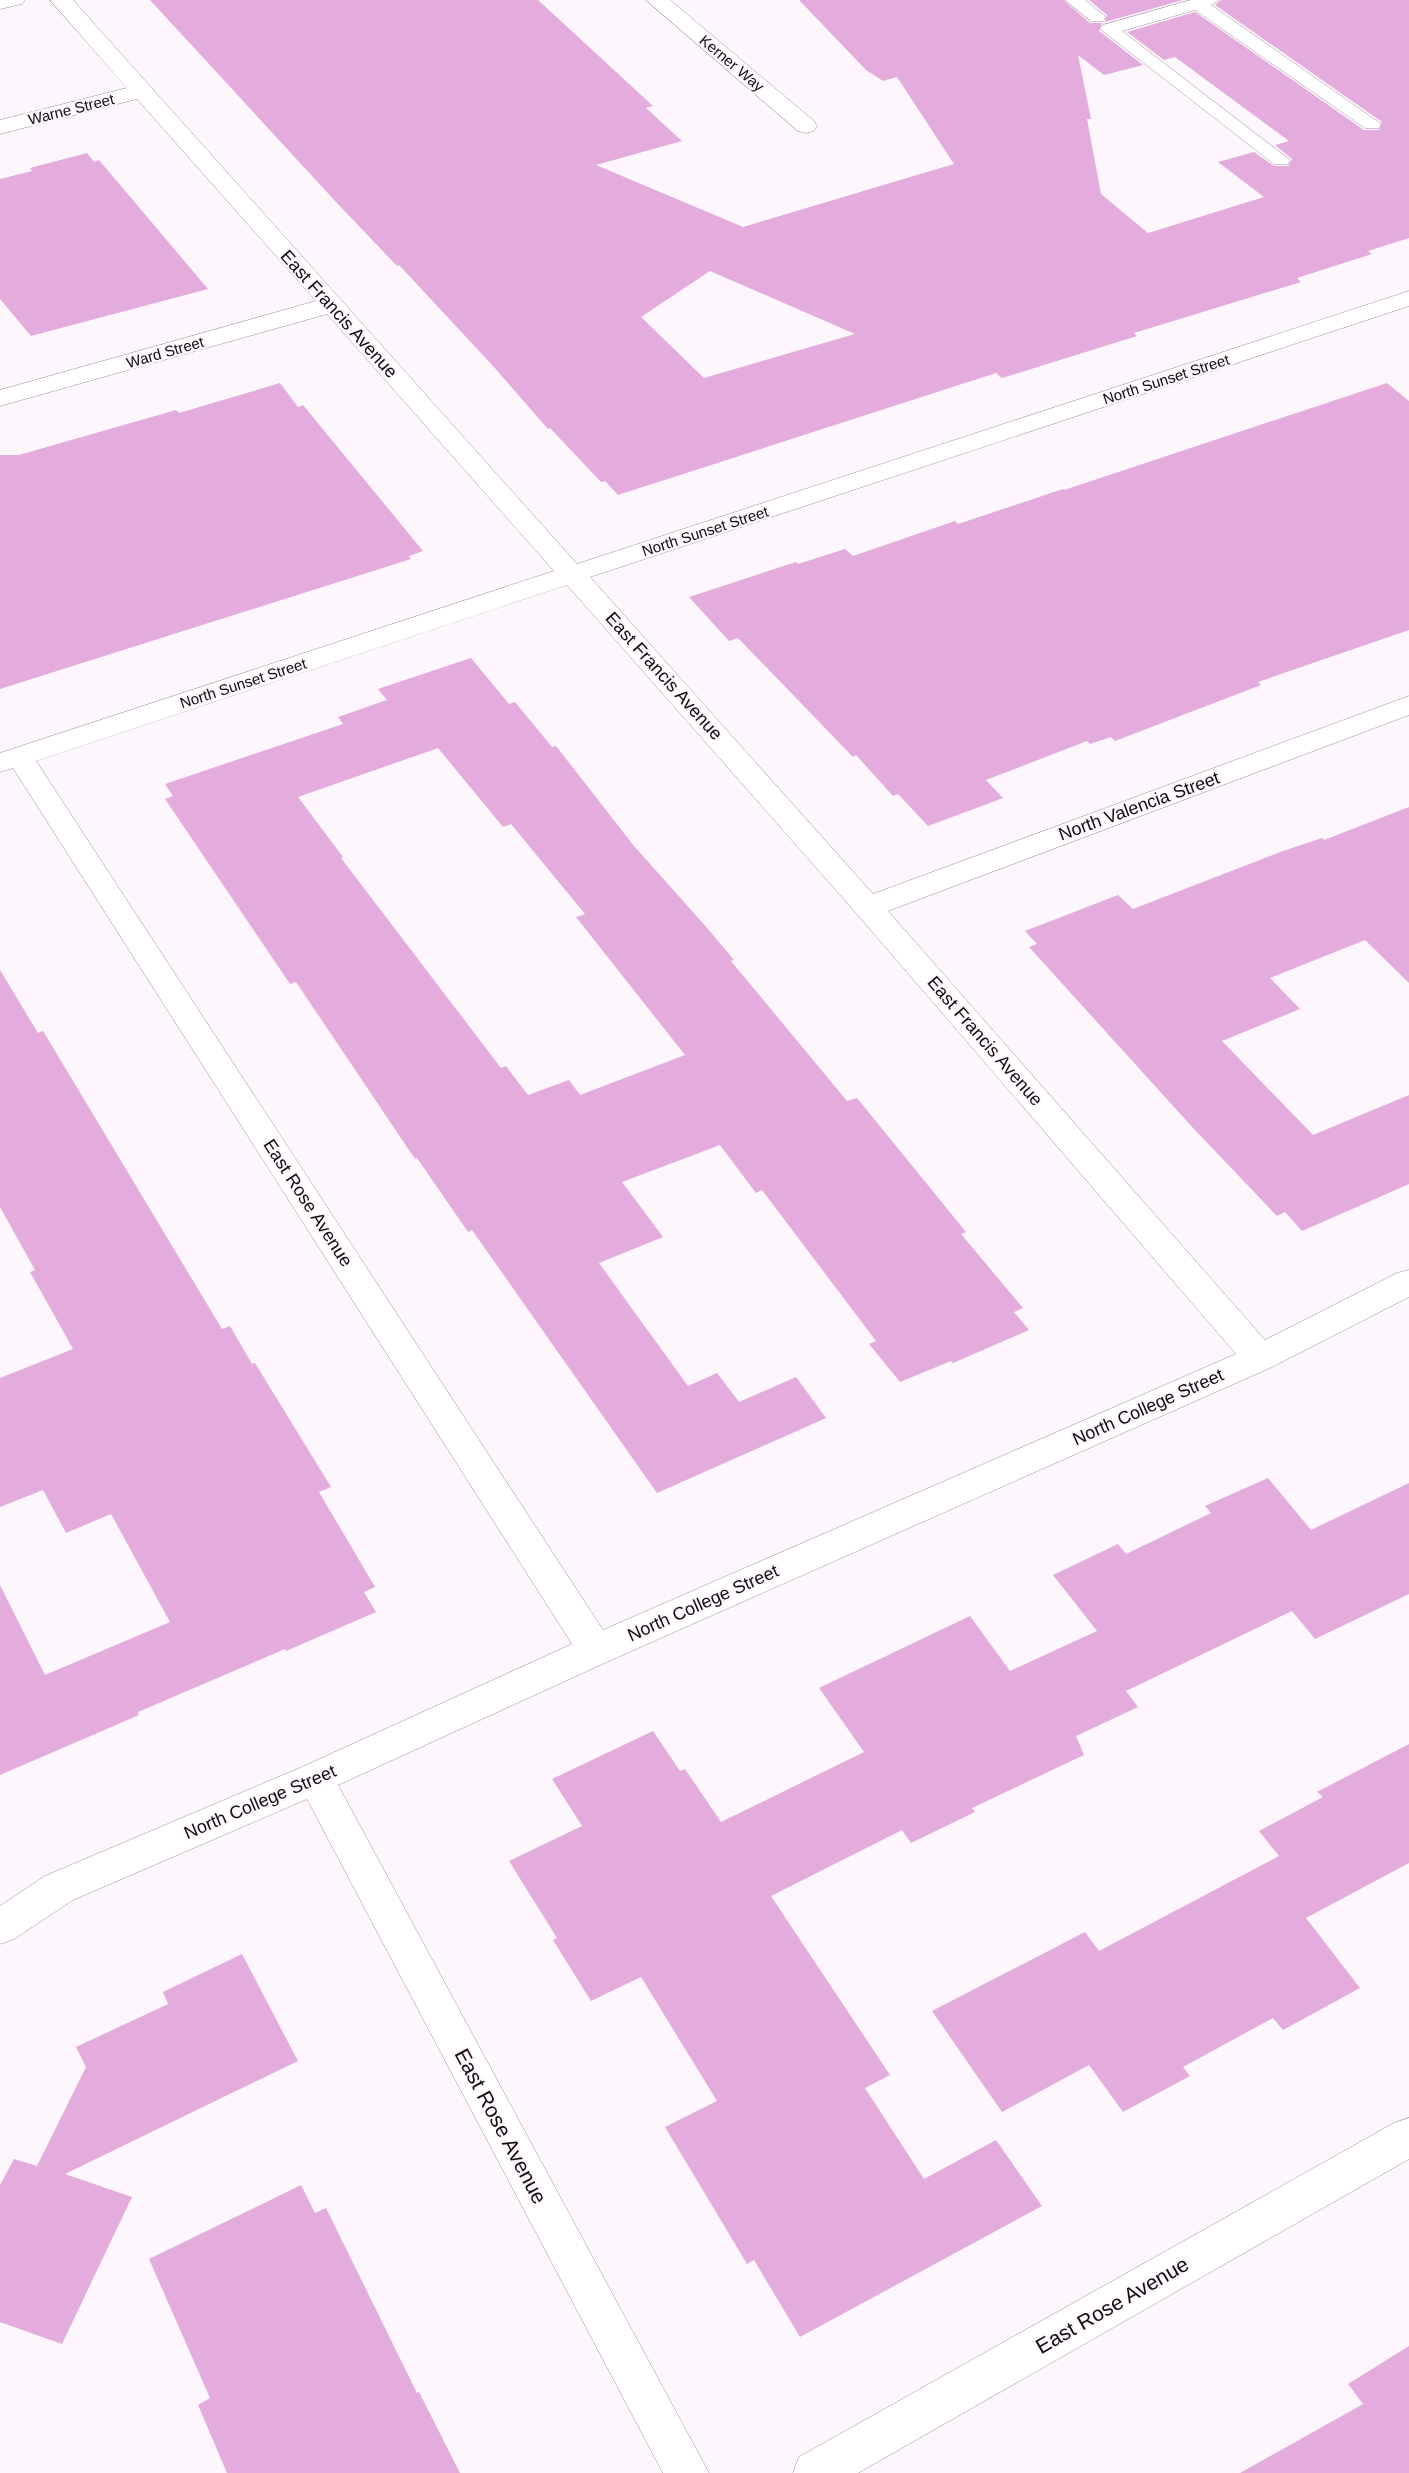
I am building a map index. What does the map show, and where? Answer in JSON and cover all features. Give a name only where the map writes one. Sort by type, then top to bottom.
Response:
[{"type":"street","name":"East Francis Avenue","points":[[61,0],[330,305],[574,574],[868,907],[1260,1358]]},
{"type":"street","name":"Kerner Way","points":[[657,0],[806,126]]},
{"type":"street","name":"Warne Street","points":[[0,127],[141,91]]},
{"type":"street","name":"North Sunset Street","points":[[10,759],[1409,298]]},
{"type":"street","name":"Ward Street","points":[[0,398],[330,305]]},
{"type":"street","name":"North Valencia Street","points":[[868,907],[1409,705]]},
{"type":"street","name":"East Rose Avenue","points":[[10,759],[596,1650]]},
{"type":"street","name":"North College Street","points":[[0,1927],[59,1888],[315,1778],[596,1650],[1260,1358],[1409,1282]]},
{"type":"street","name":"East Rose Avenue","points":[[315,1778],[687,2473]]},
{"type":"street","name":"East Rose Avenue","points":[[815,2473],[1409,2137]]},
{"type":"lane","points":[[0,4],[16,0]]},
{"type":"lane","points":[[1074,0],[1097,17]]},
{"type":"lane","points":[[1281,159],[1109,29],[1204,2],[1372,124]]},
{"type":"building","points":[[150,0],[538,0],[653,106],[646,108],[682,141],[596,165],[743,227],[954,164],[897,77],[883,81],[866,70],[799,0],[1063,0],[1090,23],[1102,23],[1099,31],[1143,65],[1104,75],[1078,55],[1091,119],[1087,119],[1101,194],[1148,233],[1264,197],[1218,162],[1254,152],[1274,166],[1288,166],[1292,159],[1275,145],[1289,141],[1175,57],[1164,60],[1127,32],[1195,12],[1364,130],[1379,130],[1382,122],[1215,5],[1221,0],[1409,0],[1409,238],[1368,251],[1372,254],[1297,278],[1301,282],[1134,333],[1137,336],[1002,378],[996,373],[618,495],[605,481],[601,482],[550,428],[548,429],[399,265],[397,266]],"holes":[[[710,271],[855,334],[704,378],[641,317]]]},
{"type":"building","points":[[1089,0],[1183,0],[1105,22],[1107,15]]},
{"type":"building","points":[[87,153],[94,162],[99,160],[208,289],[31,336],[0,299],[0,179],[32,171],[30,168]]},
{"type":"building","points":[[280,383],[298,407],[303,405],[423,551],[409,556],[411,559],[0,689],[0,455],[19,455],[176,410],[179,413]]},
{"type":"building","points":[[1387,383],[1409,401],[1409,630],[1258,682],[1261,685],[1115,741],[1111,737],[1090,744],[1087,741],[986,780],[1003,798],[928,826],[898,794],[893,796],[856,755],[853,757],[738,638],[729,641],[689,597],[796,562],[798,564],[845,549],[853,556],[955,521],[958,524]]},
{"type":"building","points":[[471,658],[509,704],[515,702],[552,747],[556,746],[634,846],[734,960],[731,961],[847,1101],[857,1098],[966,1232],[961,1234],[1023,1308],[1014,1312],[1029,1330],[953,1363],[951,1361],[900,1382],[869,1344],[876,1341],[762,1190],[756,1193],[720,1145],[622,1182],[663,1237],[599,1263],[688,1386],[717,1373],[739,1402],[796,1377],[826,1418],[657,1493],[472,1230],[468,1232],[417,1158],[415,1159],[296,982],[290,984],[165,799],[173,796],[165,784],[343,724],[338,717],[387,700],[378,689]],"holes":[[[438,748],[503,827],[511,824],[585,914],[576,917],[685,1055],[580,1095],[569,1080],[528,1095],[506,1066],[501,1068],[341,858],[343,857],[298,797]]]},
{"type":"building","points":[[1409,807],[1409,983],[1365,940],[1270,978],[1300,1009],[1222,1041],[1313,1135],[1409,1095],[1409,1184],[1302,1231],[1285,1212],[1277,1216],[1194,1129],[1029,947],[1037,944],[1025,931],[1118,895],[1133,909],[1283,851],[1322,838],[1324,840]]},
{"type":"building","points":[[0,970],[38,1033],[43,1031],[222,1329],[230,1326],[331,1487],[319,1492],[375,1587],[364,1592],[376,1612],[138,1712],[139,1715],[0,1775],[0,1585],[45,1675],[170,1622],[111,1514],[66,1533],[43,1490],[0,1507],[0,1378],[73,1349],[30,1272],[35,1270],[0,1207]]},
{"type":"building","points":[[1268,1478],[1311,1530],[1409,1483],[1409,1594],[1315,1639],[1292,1611],[1126,1691],[1138,1707],[1076,1736],[1084,1755],[972,1808],[975,1812],[911,1843],[902,1830],[771,1896],[890,2075],[865,2088],[924,2179],[996,2140],[1042,2206],[800,2337],[754,2260],[747,2264],[665,2127],[717,2101],[641,1977],[591,2001],[553,1940],[557,1938],[509,1861],[582,1826],[552,1779],[653,1731],[680,1771],[685,1769],[721,1822],[864,1752],[819,1688],[970,1616],[1010,1671],[1097,1631],[1053,1575],[1118,1544],[1126,1554],[1211,1513],[1205,1506]]},
{"type":"building","points":[[1409,1744],[1409,1863],[1306,1918],[1360,1988],[1283,2030],[1273,2018],[1183,2067],[1190,2076],[1123,2112],[1089,2065],[1002,2112],[932,2011],[1085,1932],[1099,1951],[1279,1856],[1259,1831],[1323,1797],[1317,1792]]},
{"type":"building","points":[[242,1954],[298,2061],[65,2174],[132,2197],[62,2344],[0,2322],[0,2185],[14,2159],[37,2166],[86,2067],[76,2047],[168,2004],[163,1992]]},
{"type":"building","points":[[301,2185],[315,2213],[326,2208],[417,2393],[419,2392],[460,2473],[227,2473],[198,2405],[210,2398],[149,2259]]},
{"type":"building","points":[[1409,2346],[1409,2473],[1240,2473],[1363,2404],[1348,2384]]}]
